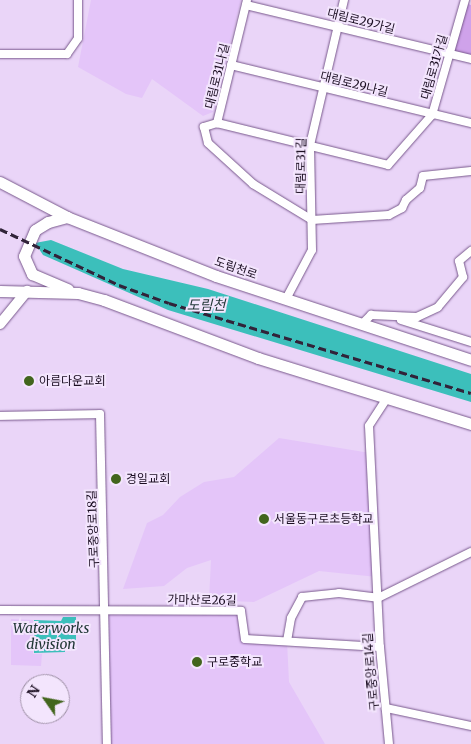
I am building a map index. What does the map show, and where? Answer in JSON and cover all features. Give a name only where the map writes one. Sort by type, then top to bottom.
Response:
[{"type":"main road","name":"도림천로","points":[[0,182],[67,218],[216,276],[471,360]]},
{"type":"main road","points":[[67,218],[48,222],[35,230],[24,256],[26,267],[39,278],[258,358],[471,424]]},
{"type":"main road","points":[[0,291],[78,293]]},
{"type":"main road","points":[[0,324],[27,291]]},
{"type":"street","points":[[0,54],[67,54],[78,38],[78,0]]},
{"type":"street","name":"대림로31길","points":[[286,299],[312,250],[310,145],[344,0]]},
{"type":"street","name":"대림로31가길","points":[[310,145],[388,165],[432,115],[465,0]]},
{"type":"street","name":"대림로29가길","points":[[247,2],[338,27],[471,59]]},
{"type":"street","name":"대림로31나길","points":[[247,2],[217,123],[310,145]]},
{"type":"street","name":"대림로29나길","points":[[231,65],[471,123]]},
{"type":"street","points":[[217,123],[204,127],[208,142],[253,184],[312,220],[389,215],[402,208],[406,200],[420,188],[423,176],[471,171]]},
{"type":"street","points":[[399,319],[417,317],[438,307],[463,277],[459,261],[471,251]]},
{"type":"street","points":[[362,324],[371,316],[399,319],[471,342]]},
{"type":"street","name":"구로중앙로14길","points":[[387,398],[369,426],[380,648],[389,743]]},
{"type":"street","name":"구로중앙로18길","points":[[0,416],[100,414],[106,610],[107,744]]},
{"type":"street","points":[[287,642],[291,618],[302,597],[339,593],[378,598],[471,552]]},
{"type":"street","name":"가마산로26길","points":[[0,610],[241,610],[245,639],[380,648]]},
{"type":"street","points":[[386,708],[471,726]]},
{"type":"street","points":[[389,743],[398,744]]},
{"type":"shaded area","points":[[91,0],[241,0],[213,112],[203,116],[152,79],[142,98],[126,94],[78,67]]},
{"type":"shaded area","points":[[468,4],[471,5],[471,55],[454,51]]},
{"type":"shaded area","name":"서울동구로초등학교","points":[[279,438],[370,453],[377,577],[319,571],[254,602],[209,600],[211,560],[187,568],[164,586],[123,589],[147,523],[163,515],[180,497],[204,482],[234,477]]},
{"type":"shaded area","name":"구로중학교","points":[[106,610],[241,611],[245,639],[287,641],[289,682],[325,744],[107,744]]},
{"type":"shaded area","points":[[11,619],[33,620],[33,654],[42,654],[41,666],[11,665]]},
{"type":"water","name":"도림천","points":[[51,240],[123,269],[208,289],[471,374],[471,402],[168,310],[43,255],[35,243]]},
{"type":"water","name":"Waterworks division","points":[[63,617],[76,617],[76,645],[65,646],[65,652],[34,653],[34,620],[61,621]]},
{"type":"railway","points":[[0,229],[119,285],[169,303],[471,393]]},
{"type":"place","name":"아름다운교회","points":[[29,381]]},
{"type":"place","name":"경일교회","points":[[116,479]]},
{"type":"place","name":"서울동구로초등학교","points":[[264,519]]},
{"type":"place","name":"구로중학교","points":[[197,662]]}]
